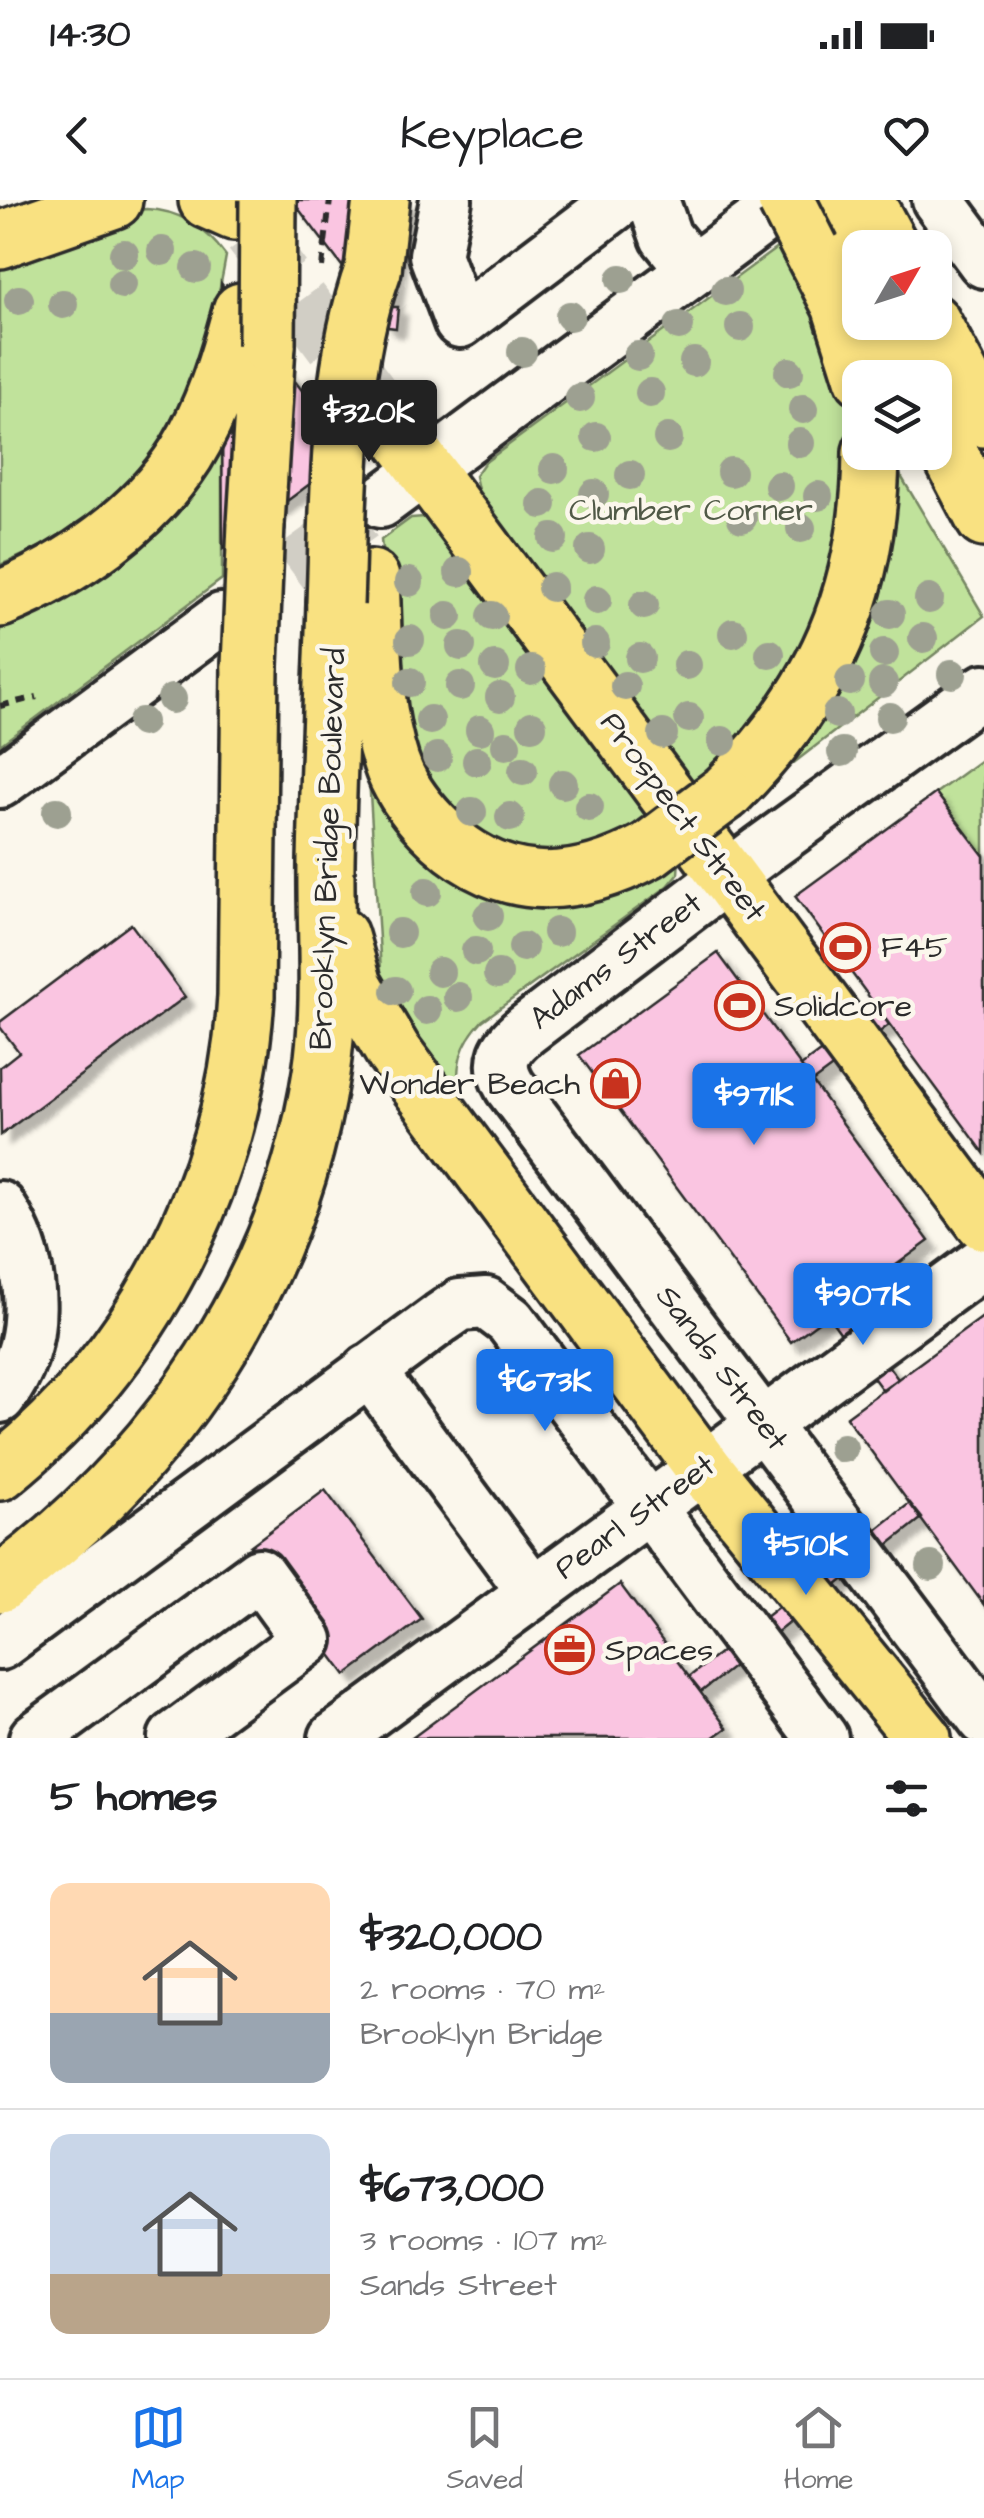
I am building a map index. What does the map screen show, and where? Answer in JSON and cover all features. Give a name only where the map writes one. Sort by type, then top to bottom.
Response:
[{"type":"main road","points":[[0,240],[114,200]]},
{"type":"main road","points":[[381,200],[373,270],[366,502],[353,591],[398,782],[438,832],[484,864],[539,881],[581,878],[649,850],[725,793],[798,708],[844,621],[862,552],[870,470]]},
{"type":"main road","points":[[0,599],[67,566],[121,525],[167,481],[187,453],[210,408],[241,310],[239,202]]},
{"type":"main road","points":[[0,1472],[73,1405],[143,1315],[184,1240],[226,1120],[244,1037],[250,666],[267,345],[239,202]]},
{"type":"main road","points":[[831,218],[842,242]]},
{"type":"main road","points":[[831,218],[840,305],[857,360]]},
{"type":"main road","points":[[942,340],[984,419]]},
{"type":"main road","name":"Prospect Street","points":[[382,411],[984,1222]]},
{"type":"main road","points":[[952,457],[984,519]]},
{"type":"main road","name":"Brooklyn Bridge Boulevard","points":[[0,1584],[75,1524],[158,1438],[205,1374],[255,1285],[290,1195],[321,1072],[328,998],[326,863],[353,591]]},
{"type":"main road","points":[[326,863],[344,952],[354,984],[372,1018],[704,1467],[923,1738]]},
{"type":"street","points":[[446,200],[435,255],[460,322],[621,200]]},
{"type":"street","points":[[652,200],[666,236],[693,270]]},
{"type":"street","points":[[938,200],[984,262]]},
{"type":"street","points":[[381,502],[693,270],[831,218]]},
{"type":"street","points":[[0,782],[221,619]]},
{"type":"street","name":"Adams Street","points":[[501,1064],[504,1050],[514,1040],[728,876],[984,690]]},
{"type":"street","name":"Sands Street","points":[[501,1064],[510,1087],[984,1719]]},
{"type":"street","points":[[0,1208],[19,1243],[30,1292],[30,1320],[20,1362],[0,1398]]},
{"type":"street","name":"Pearl Street","points":[[336,1738],[984,1262]]},
{"type":"street","points":[[0,1644],[441,1318],[474,1302],[486,1304],[510,1321],[822,1738]]},
{"type":"street","points":[[369,1370],[534,1592]]},
{"type":"street","points":[[35,1738],[260,1574],[307,1640],[174,1738]]},
{"type":"path","points":[[324,243],[330,200]]},
{"type":"path","points":[[0,706],[48,694]]},
{"type":"green space","points":[[146,209],[192,222],[226,256],[201,360],[159,445],[130,481],[94,513],[51,541],[0,565],[0,256],[119,214]]},
{"type":"green space","name":"Clumber Corner","points":[[789,239],[842,371],[842,470],[854,470],[827,622],[701,793],[479,494],[475,476],[484,463]]},
{"type":"green space","points":[[222,447],[222,579],[0,745],[0,623],[206,469]]},
{"type":"green space","name":"Clumber Corner","points":[[893,470],[897,470],[984,616],[738,806]]},
{"type":"green space","points":[[424,517],[656,826],[639,837],[531,859],[466,830],[405,751],[381,540],[411,518]]},
{"type":"green space","points":[[367,745],[427,856],[679,859],[678,874],[668,886],[482,1021],[461,1056],[461,1097],[386,998]]},
{"type":"green space","points":[[984,758],[984,856],[936,793]]},
{"type":"building","points":[[292,200],[406,200],[392,307],[398,307],[396,328],[388,327]]},
{"type":"building","points":[[221,283],[341,442],[339,462],[223,549]]},
{"type":"building","points":[[936,793],[984,856],[984,1153],[795,896]]},
{"type":"building","points":[[131,924],[185,997],[1,1135],[0,1067],[19,1052],[0,1022]]},
{"type":"building","points":[[718,953],[929,1241],[791,1342],[579,1055]]},
{"type":"building","points":[[878,1009],[889,1025],[812,1082],[801,1066]]},
{"type":"building","points":[[843,1304],[898,1379],[883,1391],[828,1316]]},
{"type":"building","points":[[984,1316],[984,1605],[846,1417]]},
{"type":"building","points":[[325,1490],[422,1619],[346,1675],[250,1546]]},
{"type":"building","points":[[910,1503],[922,1518],[701,1692],[689,1677]]},
{"type":"building","points":[[620,1584],[727,1728],[713,1738],[412,1738]]},
{"type":"tunnel","points":[[251,234],[373,398]]},
{"type":"tunnel","points":[[229,613],[362,516]]},
{"type":"place","name":"F45","points":[[846,947]]},
{"type":"place","name":"Solidcore","points":[[739,1006]]},
{"type":"place","name":"Wonder Beach","points":[[615,1084]]},
{"type":"place","name":"Spaces","points":[[570,1650]]}]
